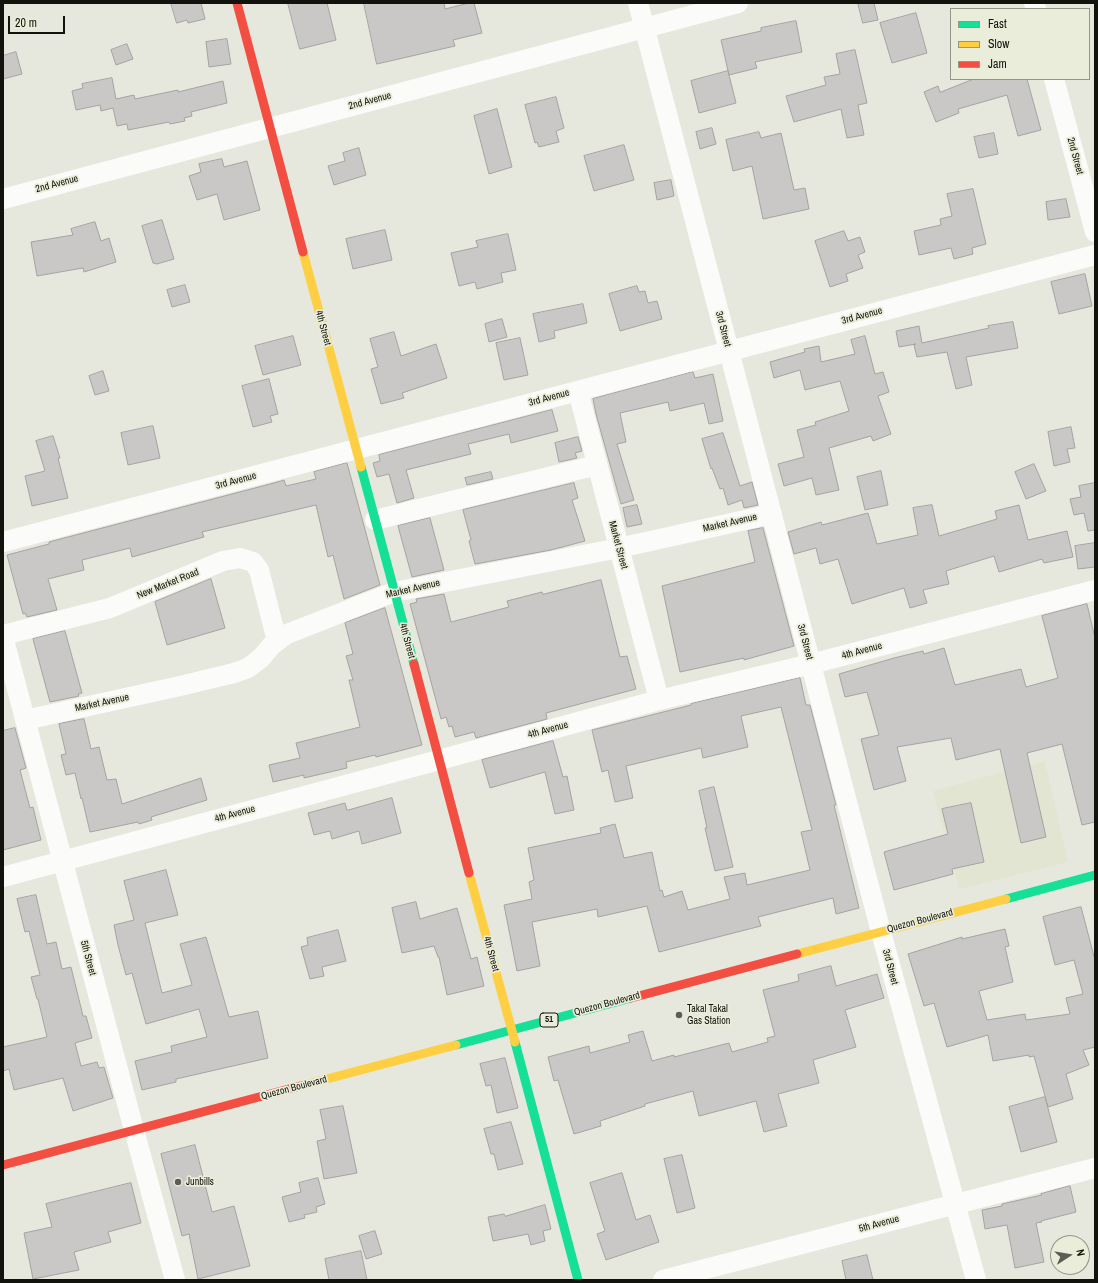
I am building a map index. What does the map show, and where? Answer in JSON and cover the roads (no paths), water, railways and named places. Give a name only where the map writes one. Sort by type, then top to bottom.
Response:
[{"type":"main road","name":"4th Street","points":[[237,3],[578,1280]]},
{"type":"main road","name":"Quezon Boulevard","points":[[3,1165],[1095,875]]},
{"type":"street","name":"3rd Street","points":[[638,3],[881,932],[976,1280]]},
{"type":"street","name":"2nd Avenue","points":[[3,199],[738,3]]},
{"type":"street","name":"2nd Street","points":[[1054,80],[1095,232]]},
{"type":"street","name":"3rd Avenue","points":[[3,542],[1095,255]]},
{"type":"street","name":"Market Street","points":[[578,391],[658,700]]},
{"type":"street","points":[[375,520],[597,465]]},
{"type":"street","name":"Market Avenue","points":[[25,720],[234,673],[248,668],[261,658],[272,645],[287,634],[394,592],[619,548],[772,514]]},
{"type":"street","name":"New Market Road","points":[[3,635],[110,608],[223,561],[240,558],[253,562],[259,570],[278,641]]},
{"type":"street","name":"4th Avenue","points":[[3,876],[658,700],[811,664],[1095,590]]},
{"type":"street","name":"5th Street","points":[[3,635],[8,672],[25,720],[175,1280]]},
{"type":"street","name":"5th Avenue","points":[[663,1280],[1095,1168]]},
{"type":"place","name":"Takal Takal Gas Station","points":[[679,1015]]},
{"type":"place","name":"Junbills","points":[[178,1182]]}]
